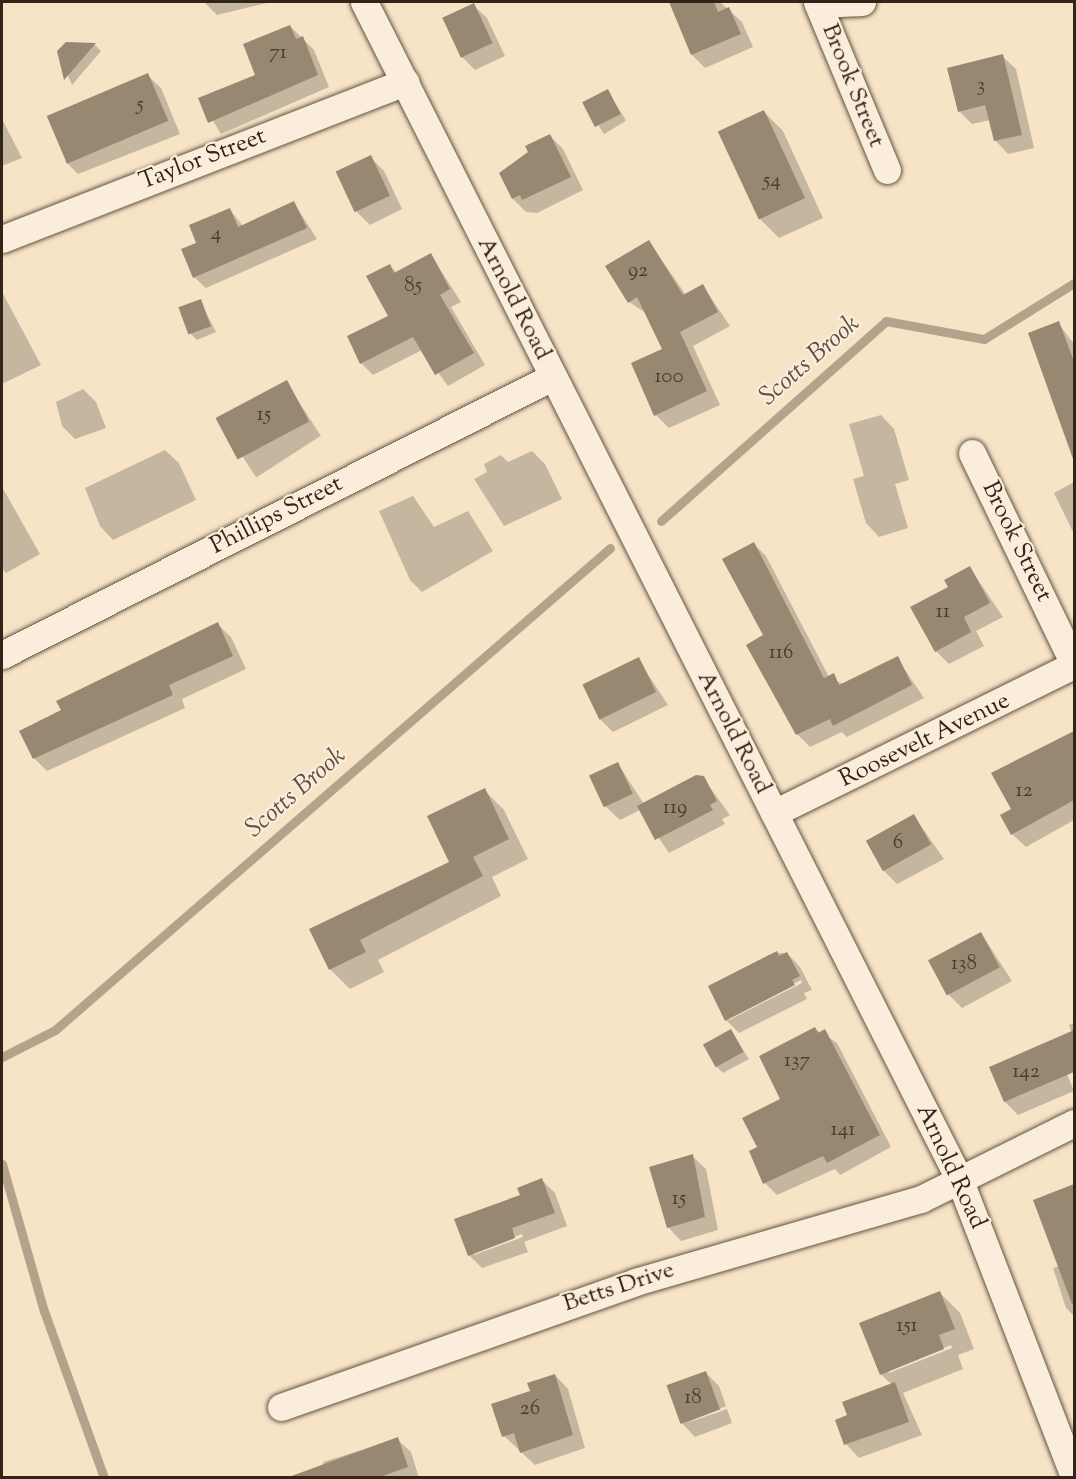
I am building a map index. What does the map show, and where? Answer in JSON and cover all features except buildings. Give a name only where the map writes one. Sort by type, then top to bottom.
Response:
[{"type":"street","name":"Arnold Road","points":[[364,2],[960,1181],[1074,1476]]},
{"type":"street","points":[[817,3],[862,2]]},
{"type":"street","name":"Brook Street","points":[[817,3],[887,170]]},
{"type":"street","name":"Taylor Street","points":[[2,238],[405,82]]},
{"type":"street","name":"Phillips Street","points":[[2,655],[552,377]]},
{"type":"street","name":"Brook Street","points":[[972,453],[1074,665]]},
{"type":"street","name":"Roosevelt Avenue","points":[[774,813],[1074,665]]},
{"type":"street","name":"Betts Drive","points":[[281,1407],[635,1282],[921,1199],[1074,1123]]},
{"type":"waterway","name":"Scotts Brook","points":[[661,521],[886,321],[984,339],[1074,283]]},
{"type":"waterway","name":"Scotts Brook","points":[[2,1057],[55,1030],[610,548]]},
{"type":"waterway","points":[[2,1164],[44,1311],[104,1478]]}]
